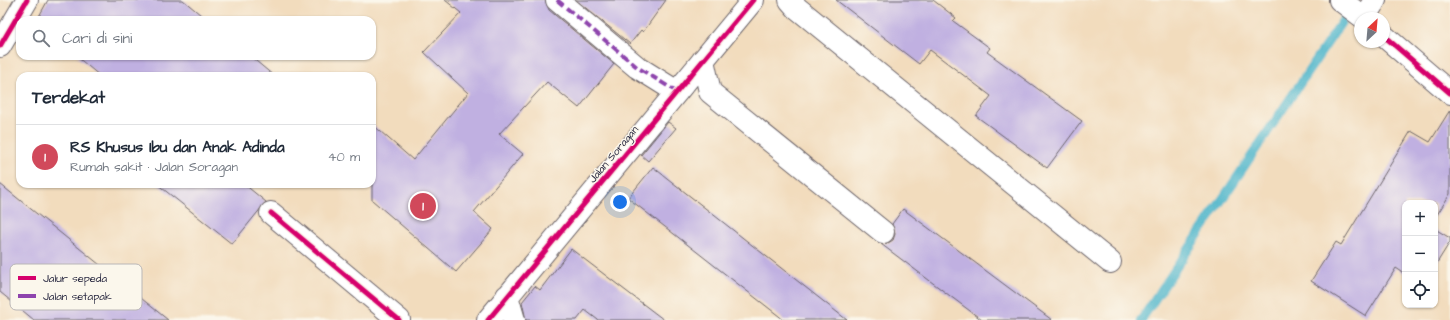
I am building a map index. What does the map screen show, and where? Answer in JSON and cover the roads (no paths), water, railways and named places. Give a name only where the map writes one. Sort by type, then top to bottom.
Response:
[{"type":"street","points":[[18,16],[27,0]]},
{"type":"street","points":[[557,0],[637,67],[677,92]]},
{"type":"street","name":"Jalan Soragan","points":[[488,320],[753,0]]},
{"type":"street","points":[[790,0],[797,8],[1110,262]]},
{"type":"street","points":[[1356,12],[1375,0]]},
{"type":"street","points":[[0,46],[16,19]]},
{"type":"street","points":[[1390,41],[1450,93]]},
{"type":"street","points":[[703,60],[710,92],[883,232]]},
{"type":"street","points":[[271,213],[399,320]]},
{"type":"street","points":[[507,296],[514,320]]},
{"type":"waterway","points":[[1141,320],[1351,8]]},
{"type":"place","name":"RS Khusus Ibu dan Anak Adinda","points":[[423,206]]}]
